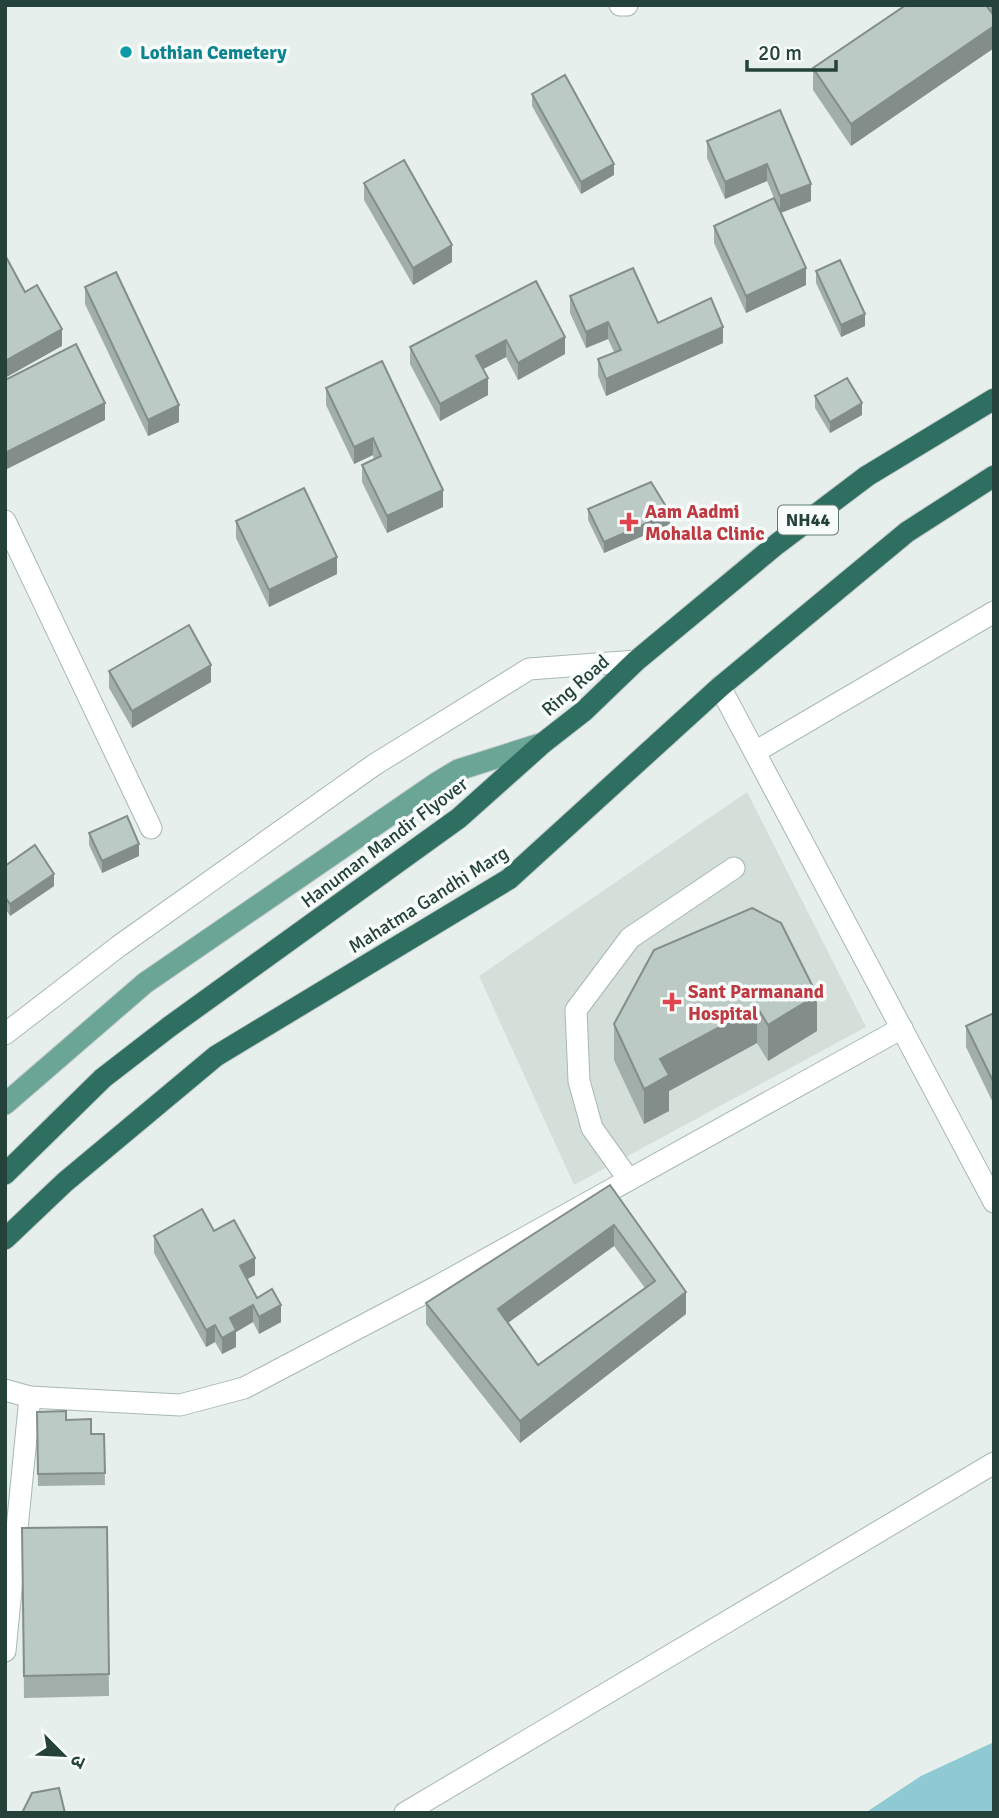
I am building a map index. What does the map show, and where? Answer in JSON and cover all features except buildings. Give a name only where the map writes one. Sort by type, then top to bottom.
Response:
[{"type":"highway","name":"NH44","points":[[636,661],[777,544],[867,476],[994,399]]},
{"type":"highway","name":"Mahatma Gandhi Marg","points":[[5,1239],[65,1182],[216,1056],[509,879],[720,687],[907,532],[994,476]]},
{"type":"highway","name":"Ring Road","points":[[543,743],[584,711],[636,661]]},
{"type":"highway","name":"Hanuman Mandir Flyover","points":[[5,1174],[103,1078],[169,1027],[459,818],[543,743]]},
{"type":"main road","name":"Hanuman Mandir Flyover","points":[[5,1104],[145,983],[438,782],[458,770],[543,743]]},
{"type":"street","points":[[620,5],[626,5]]},
{"type":"street","points":[[5,521],[151,828]]},
{"type":"street","points":[[755,752],[994,612]]},
{"type":"street","points":[[5,1034],[119,946],[374,765],[529,669],[636,661]]},
{"type":"street","points":[[720,687],[994,1202]]},
{"type":"street","points":[[629,1180],[592,1128],[579,1081],[576,1010],[630,938],[734,868]]},
{"type":"street","points":[[5,1390],[30,1397],[180,1405],[244,1388],[438,1286],[902,1028]]},
{"type":"street","points":[[5,1651],[30,1397]]},
{"type":"street","points":[[405,1813],[994,1463]]},
{"type":"shaded area","name":"Sant Parmanand Hospital","points":[[747,792],[866,1027],[574,1185],[479,976]]},
{"type":"water","points":[[994,1742],[994,1813],[865,1813],[921,1776]]},
{"type":"place","name":"Lothian Cemetery","points":[[126,52]]},
{"type":"place","name":"Aam Aadmi Mohalla Clinic","points":[[629,522]]},
{"type":"place","name":"Sant Parmanand Hospital","points":[[672,1002]]}]
